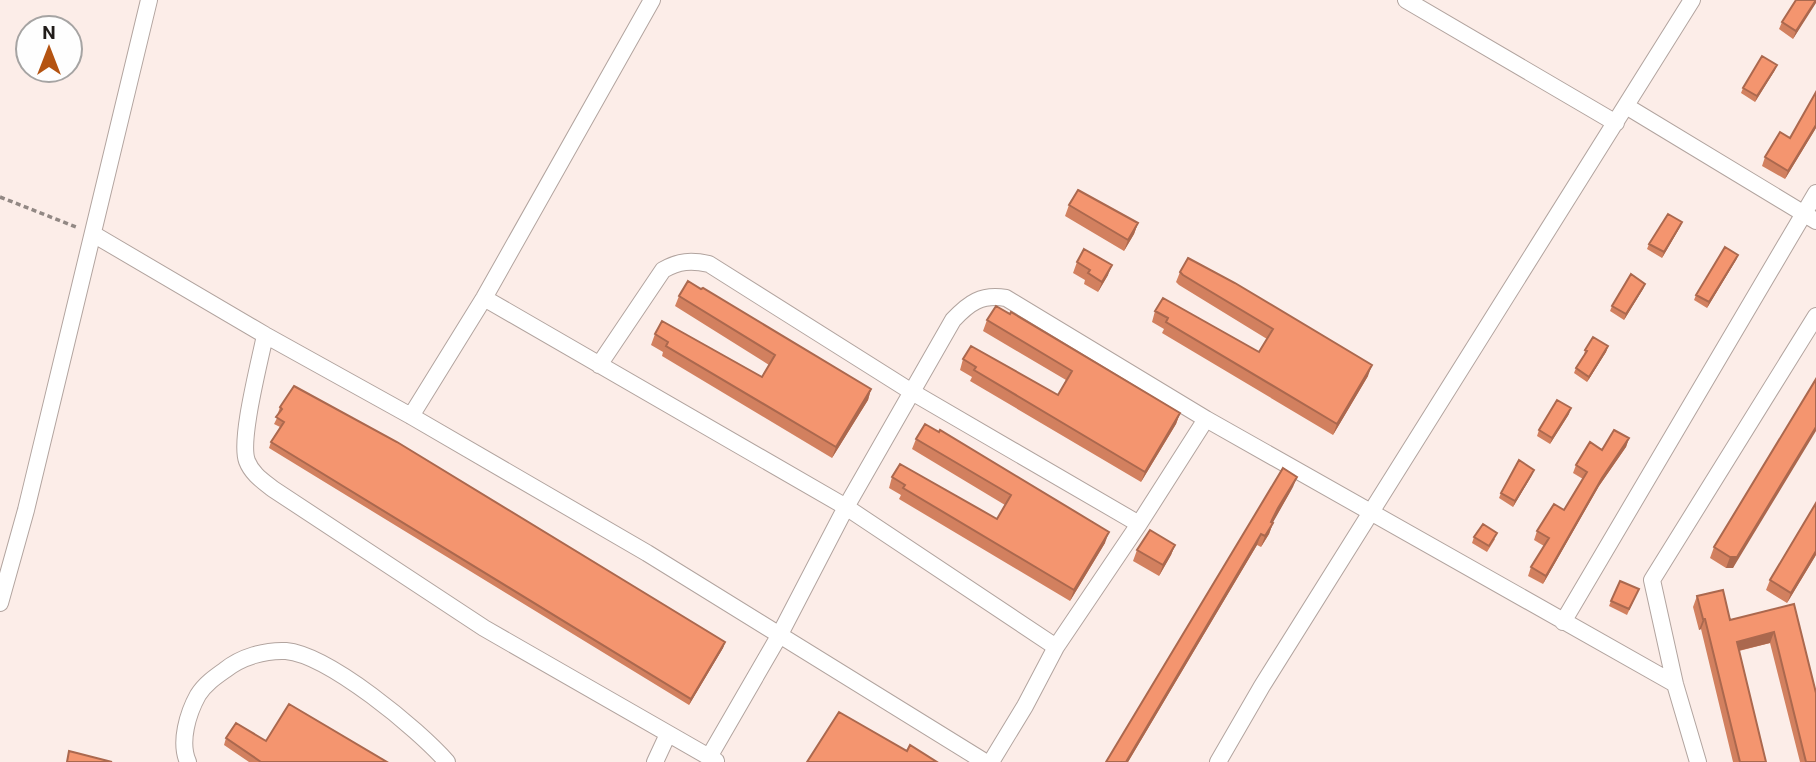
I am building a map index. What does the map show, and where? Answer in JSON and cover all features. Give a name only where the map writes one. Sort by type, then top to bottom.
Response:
[{"type":"street","points":[[0,603],[26,510],[149,0]]},
{"type":"street","points":[[411,416],[484,298],[652,0]]},
{"type":"street","points":[[1406,0],[1616,123]]},
{"type":"street","points":[[1218,762],[1262,686],[1692,0]]},
{"type":"street","points":[[1626,106],[1810,217]]},
{"type":"street","points":[[1563,622],[1810,217],[1816,193]]},
{"type":"street","points":[[93,234],[647,553],[985,762]]},
{"type":"street","points":[[600,365],[663,270],[676,263],[695,261],[709,264],[912,392],[1139,524]]},
{"type":"street","points":[[265,335],[245,441],[246,459],[254,473],[273,489],[484,628],[714,759],[846,508],[953,320],[976,299],[990,296],[1006,298],[1206,419],[1675,684]]},
{"type":"street","points":[[484,298],[846,508],[1056,647]]},
{"type":"street","points":[[1698,762],[1675,684],[1652,580],[1816,316]]},
{"type":"street","points":[[991,762],[1056,647],[1206,419]]},
{"type":"street","points":[[188,762],[184,740],[193,705],[204,687],[230,665],[248,657],[286,651],[313,659],[363,690],[409,724],[447,762]]},
{"type":"street","points":[[655,762],[668,734]]},
{"type":"path","points":[[0,197],[93,234]]},
{"type":"building","points":[[1796,0],[1816,0],[1796,31],[1782,22]]},
{"type":"building","points":[[1762,56],[1777,65],[1757,96],[1743,88]]},
{"type":"building","points":[[1816,92],[1816,125],[1788,171],[1765,157],[1780,132],[1790,138]]},
{"type":"building","points":[[1078,190],[1138,223],[1128,240],[1069,205]]},
{"type":"building","points":[[1668,214],[1682,222],[1664,252],[1649,244]]},
{"type":"building","points":[[1725,247],[1738,255],[1709,302],[1696,295]]},
{"type":"building","points":[[1084,249],[1112,265],[1102,282],[1077,262]]},
{"type":"building","points":[[1188,258],[1372,365],[1337,424],[1166,322],[1168,318],[1155,311],[1163,298],[1259,352],[1273,329],[1183,275],[1180,272]]},
{"type":"building","points":[[1631,274],[1645,284],[1626,314],[1612,306]]},
{"type":"building","points":[[688,281],[871,389],[836,447],[666,346],[668,342],[655,334],[662,321],[762,377],[775,355],[679,296]]},
{"type":"building","points":[[996,306],[1010,314],[1011,312],[1180,413],[1145,472],[974,370],[976,367],[963,359],[971,346],[1058,395],[1072,371],[987,320]]},
{"type":"building","points":[[1593,337],[1608,346],[1589,377],[1576,368]]},
{"type":"building","points":[[1816,379],[1816,427],[1737,557],[1730,557],[1714,547]]},
{"type":"building","points":[[294,386],[397,442],[725,642],[691,699],[271,442],[284,422],[276,417],[282,409],[280,407]]},
{"type":"building","points":[[1557,400],[1571,408],[1552,438],[1539,430]]},
{"type":"building","points":[[925,424],[939,432],[940,430],[1109,532],[1074,590],[903,488],[905,485],[892,477],[900,464],[997,519],[1011,495],[916,439]]},
{"type":"building","points":[[1614,430],[1629,438],[1602,478],[1546,576],[1531,567],[1549,538],[1537,531],[1554,504],[1564,510],[1587,472],[1576,465],[1590,442],[1602,450]]},
{"type":"building","points":[[1519,460],[1534,470],[1515,501],[1501,493]]},
{"type":"building","points":[[1283,468],[1297,477],[1278,508],[1271,522],[1273,523],[1265,536],[1261,534],[1126,762],[1106,762]]},
{"type":"building","points":[[1816,503],[1816,551],[1791,593],[1770,580]]},
{"type":"building","points":[[1483,524],[1497,533],[1489,546],[1474,537]]},
{"type":"building","points":[[1150,530],[1175,545],[1163,565],[1137,550]]},
{"type":"building","points":[[1620,581],[1639,589],[1629,609],[1611,601]]},
{"type":"building","points":[[1723,590],[1730,620],[1794,604],[1816,693],[1816,762],[1806,762],[1774,632],[1737,642],[1766,762],[1740,762],[1697,596]]},
{"type":"building","points":[[289,704],[387,762],[261,762],[226,738],[236,723],[266,741]]},
{"type":"building","points":[[839,712],[907,751],[910,745],[937,762],[807,762]]},
{"type":"building","points":[[69,751],[112,762],[67,762]]}]
